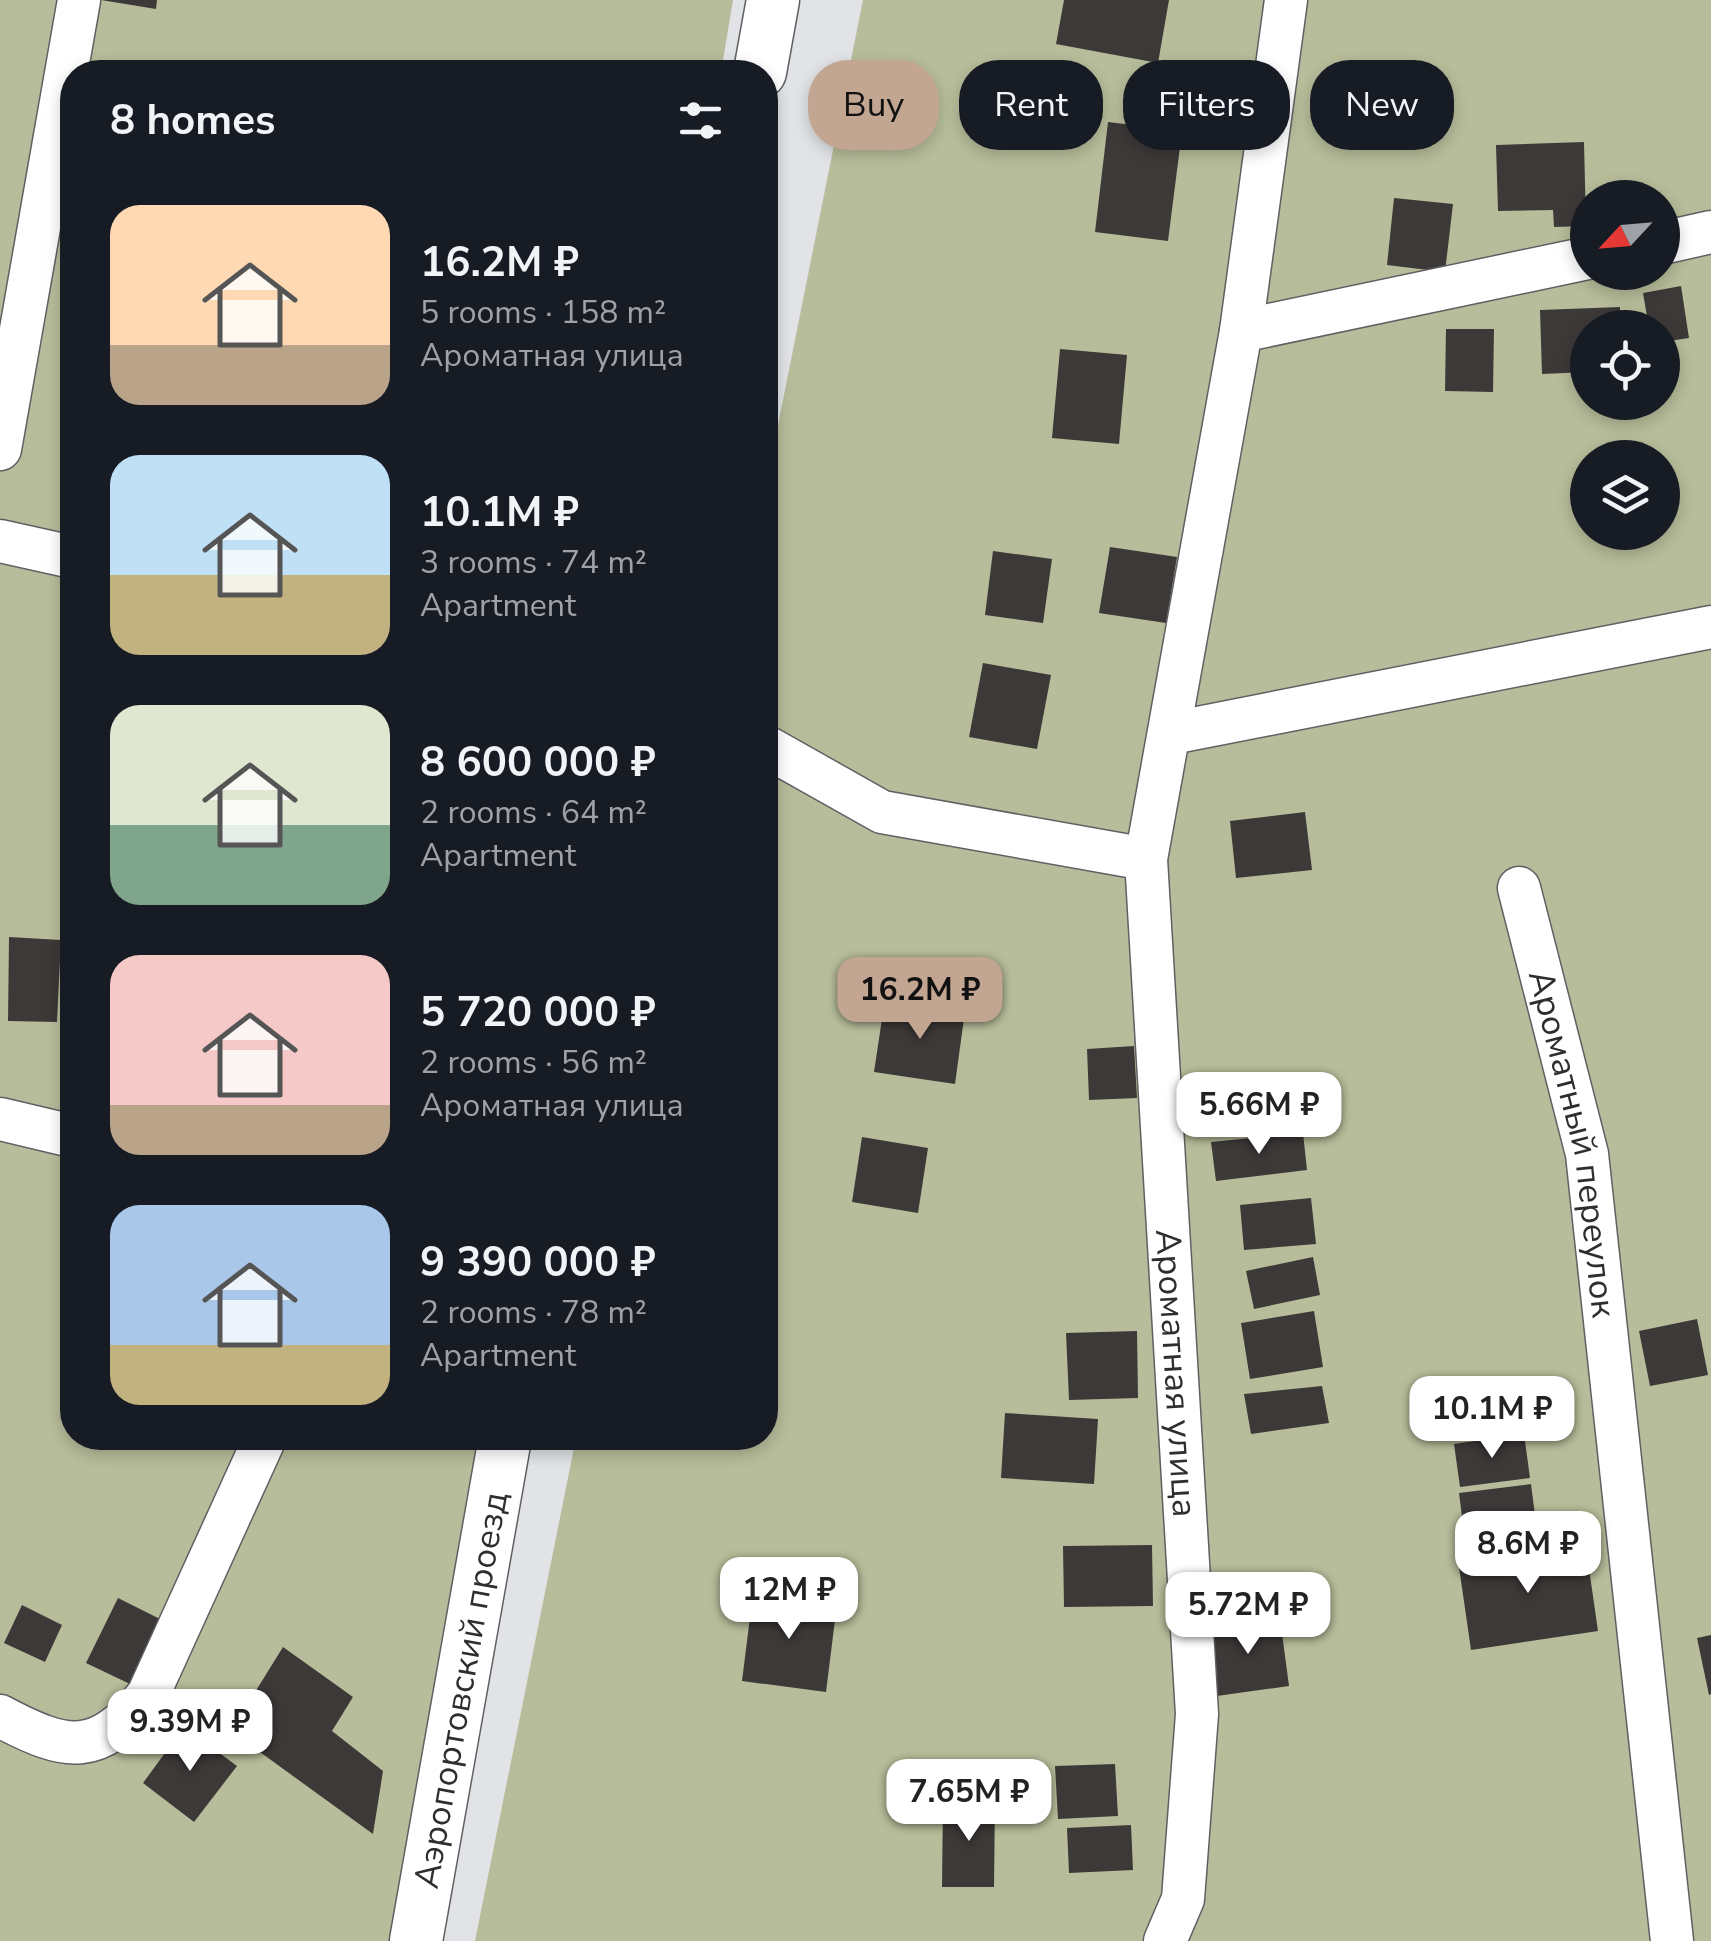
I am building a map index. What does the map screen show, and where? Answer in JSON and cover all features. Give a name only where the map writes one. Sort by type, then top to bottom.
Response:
[{"type":"main road","points":[[762,60],[773,0]]},
{"type":"main road","name":"Аэропортовский проезд","points":[[416,1941],[504,1450]]},
{"type":"street","points":[[68,60],[79,0]]},
{"type":"street","name":"Ароматная улица","points":[[1166,1941],[1183,1900],[1197,1714],[1146,859],[1172,733],[1241,331],[1286,0]]},
{"type":"street","points":[[0,449],[60,108]]},
{"type":"street","points":[[1680,239],[1711,232]]},
{"type":"street","points":[[1241,331],[1570,262]]},
{"type":"street","points":[[0,542],[60,554]]},
{"type":"street","points":[[1172,733],[1711,627]]},
{"type":"street","points":[[778,753],[882,812],[1146,859]]},
{"type":"street","name":"Ароматный переулок","points":[[1519,888],[1588,1154],[1672,1941]]},
{"type":"street","points":[[0,1119],[60,1133]]},
{"type":"street","points":[[0,1716],[38,1736],[87,1744],[120,1729],[148,1695],[260,1450]]},
{"type":"green space","points":[[0,0],[733,0],[723,60],[60,60],[60,1450],[481,1450],[395,1941],[0,1941]]},
{"type":"green space","points":[[863,0],[1711,0],[1711,1941],[475,1941],[574,1450],[778,1450],[778,425],[833,150],[939,150],[939,60],[851,60]]},
{"type":"building","points":[[101,0],[157,0],[156,9]]},
{"type":"building","points":[[1064,0],[1169,0],[1159,60],[1056,44]]},
{"type":"building","points":[[1108,122],[1123,124],[1123,150],[1180,150],[1168,241],[1095,232]]},
{"type":"building","points":[[1584,142],[1585,180],[1570,180],[1570,226],[1554,227],[1553,210],[1498,211],[1496,145]]},
{"type":"building","points":[[1394,198],[1453,204],[1445,272],[1387,265]]},
{"type":"building","points":[[1680,286],[1689,338],[1680,339],[1680,310],[1646,310],[1643,293],[1680,290]]},
{"type":"building","points":[[1620,307],[1570,310],[1570,373],[1542,374],[1540,310]]},
{"type":"building","points":[[1446,329],[1494,329],[1493,392],[1445,391]]},
{"type":"building","points":[[1060,349],[1127,355],[1119,444],[1052,438]]},
{"type":"building","points":[[1110,547],[1177,557],[1166,623],[1099,613]]},
{"type":"building","points":[[993,551],[1052,559],[1043,623],[985,615]]},
{"type":"building","points":[[983,663],[1051,675],[1037,749],[969,737]]},
{"type":"building","points":[[1305,812],[1312,870],[1236,878],[1230,821]]},
{"type":"building","points":[[9,937],[60,940],[57,1022],[8,1021]]},
{"type":"building","points":[[885,999],[965,1011],[955,1084],[874,1072]]},
{"type":"building","points":[[1134,1046],[1137,1098],[1089,1100],[1087,1049]]},
{"type":"building","points":[[1303,1133],[1307,1170],[1216,1181],[1211,1142]]},
{"type":"building","points":[[862,1137],[928,1148],[918,1213],[852,1202]]},
{"type":"building","points":[[1311,1198],[1316,1244],[1244,1250],[1240,1205]]},
{"type":"building","points":[[1313,1257],[1320,1295],[1254,1309],[1246,1271]]},
{"type":"building","points":[[1314,1311],[1323,1367],[1250,1379],[1241,1323]]},
{"type":"building","points":[[1697,1319],[1708,1375],[1650,1386],[1639,1331]]},
{"type":"building","points":[[1137,1331],[1138,1398],[1069,1400],[1066,1333]]},
{"type":"building","points":[[1322,1386],[1329,1423],[1251,1434],[1244,1394]]},
{"type":"building","points":[[1005,1413],[1098,1419],[1094,1484],[1001,1478]]},
{"type":"building","points":[[1524,1434],[1530,1478],[1460,1487],[1454,1444]]},
{"type":"building","points":[[1531,1484],[1536,1523],[1464,1532],[1459,1493]]},
{"type":"building","points":[[1585,1541],[1598,1631],[1471,1650],[1458,1560]]},
{"type":"building","points":[[1152,1545],[1153,1606],[1064,1607],[1063,1546]]},
{"type":"building","points":[[753,1593],[837,1604],[826,1692],[742,1681]]},
{"type":"building","points":[[118,1598],[162,1620],[130,1684],[86,1663]]},
{"type":"building","points":[[22,1605],[62,1625],[45,1662],[4,1643]]},
{"type":"building","points":[[1280,1618],[1289,1686],[1217,1696],[1208,1627]]},
{"type":"building","points":[[1711,1635],[1711,1694],[1709,1695],[1697,1638]]},
{"type":"building","points":[[283,1647],[353,1697],[332,1731],[383,1771],[373,1834],[231,1731]]},
{"type":"building","points":[[184,1727],[237,1766],[194,1822],[143,1783]]},
{"type":"building","points":[[1115,1764],[1118,1816],[1058,1819],[1055,1766]]},
{"type":"building","points":[[943,1800],[995,1800],[994,1887],[942,1887]]},
{"type":"building","points":[[1131,1825],[1133,1870],[1069,1873],[1067,1828]]}]
